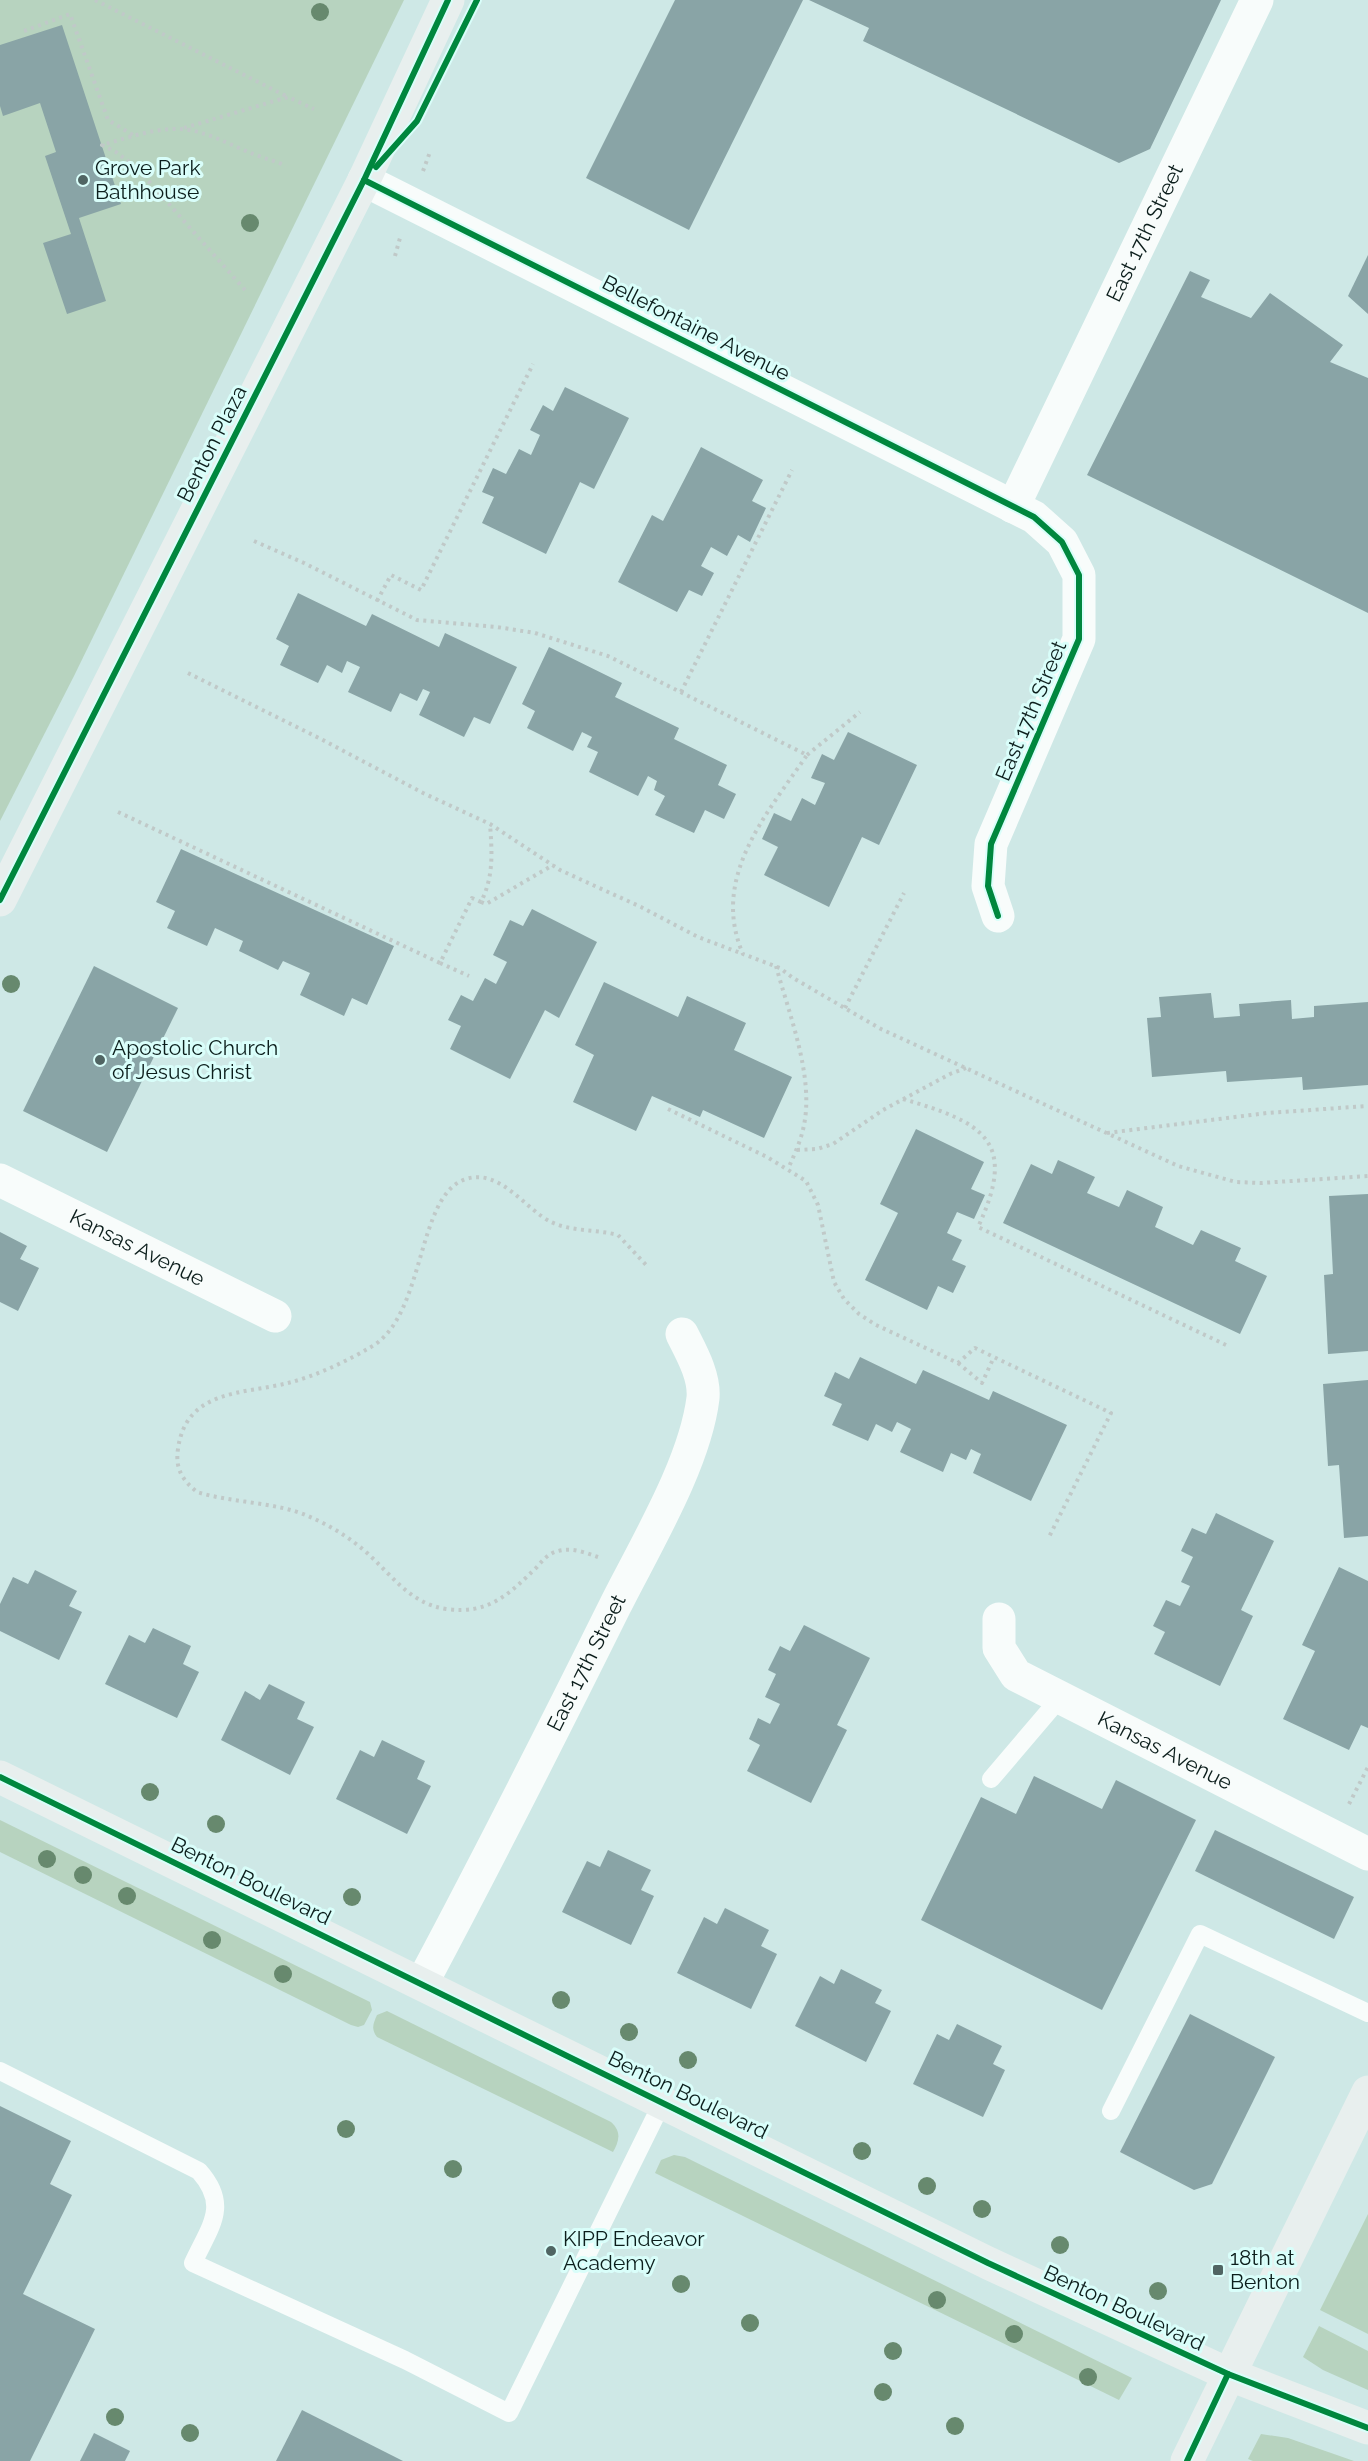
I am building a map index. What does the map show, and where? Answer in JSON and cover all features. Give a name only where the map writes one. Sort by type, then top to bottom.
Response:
[{"type":"street","name":"Benton Plaza","points":[[0,900],[364,180],[448,0]]},
{"type":"street","name":"East 17th Street","points":[[998,916],[988,886],[991,844],[1079,639],[1079,574],[1062,542],[1034,517],[1013,507],[1257,0]]},
{"type":"street","name":"Bellefontaine Avenue","points":[[364,180],[1013,507]]},
{"type":"street","name":"Kansas Avenue","points":[[0,1180],[275,1316]]},
{"type":"street","name":"East 17th Street","points":[[422,1983],[545,1746],[665,1506],[693,1444],[703,1395],[697,1364],[682,1334]]},
{"type":"street","name":"Kansas Avenue","points":[[999,1620],[999,1648],[1016,1675],[1368,1854]]},
{"type":"street","name":"Benton Boulevard","points":[[0,1777],[663,2101],[988,2263],[1228,2374],[1368,2428]]},
{"type":"street","points":[[1186,2461],[1368,2092]]},
{"type":"lane","points":[[991,1779],[1060,1698]]},
{"type":"lane","points":[[1111,2111],[1200,1934],[1368,2013]]},
{"type":"lane","points":[[0,2071],[199,2171],[211,2184],[216,2197],[215,2214],[193,2263],[405,2360],[509,2413],[663,2101]]},
{"type":"path","points":[[95,0],[314,109]]},
{"type":"path","points":[[24,31],[70,14],[108,120],[134,136]]},
{"type":"path","points":[[245,290],[136,168],[116,152],[102,145],[134,136],[183,129],[288,97]]},
{"type":"path","points":[[183,129],[271,158],[286,166]]},
{"type":"path","points":[[377,601],[391,575],[421,590],[533,364]]},
{"type":"path","points":[[681,692],[792,470]]},
{"type":"path","points":[[254,541],[304,563],[417,620],[497,627],[535,633],[616,660],[807,755]]},
{"type":"path","points":[[188,673],[321,739],[423,794],[490,824],[553,865],[585,882],[642,906],[698,937],[776,966],[881,1029],[1178,1166],[1236,1182],[1261,1183],[1368,1176]]},
{"type":"path","points":[[743,954],[735,936],[732,896],[735,878],[746,852],[768,812],[807,755],[860,712]]},
{"type":"path","points":[[118,812],[469,976]]},
{"type":"path","points":[[481,902],[493,865],[490,824]]},
{"type":"path","points":[[440,963],[472,898],[486,904],[553,865]]},
{"type":"path","points":[[845,1008],[904,893]]},
{"type":"path","points":[[776,966],[806,1084],[804,1124],[788,1169]]},
{"type":"path","points":[[796,1150],[817,1149],[833,1144],[903,1099],[966,1068]]},
{"type":"path","points":[[903,1099],[959,1117],[975,1126],[986,1138],[993,1150],[995,1168],[989,1203],[978,1227],[1226,1345]]},
{"type":"path","points":[[1106,1133],[1267,1113],[1368,1106]]},
{"type":"path","points":[[668,1109],[788,1169],[806,1181],[818,1205],[834,1282],[844,1299],[859,1314],[876,1325],[958,1362],[982,1383],[994,1357]]},
{"type":"path","points":[[598,1557],[560,1550],[549,1555],[509,1594],[491,1605],[472,1609],[447,1609],[427,1604],[405,1591],[366,1552],[348,1538],[307,1516],[197,1492],[186,1484],[179,1473],[176,1459],[178,1443],[184,1428],[206,1404],[244,1390],[288,1383],[318,1372],[373,1346],[386,1334],[412,1288],[435,1214],[444,1196],[452,1185],[468,1178],[481,1178],[496,1182],[514,1193],[536,1213],[570,1229],[618,1235],[648,1267]]},
{"type":"path","points":[[958,1362],[975,1348],[1111,1413],[1048,1539]]},
{"type":"path","points":[[1349,1804],[1368,1767]]},
{"type":"green space","points":[[0,0],[404,0],[74,676],[0,821]]},
{"type":"green space","points":[[0,1820],[370,2002],[372,2010],[364,2025],[358,2027],[351,2025],[0,1852]]},
{"type":"green space","points":[[387,2011],[611,2122],[618,2133],[617,2144],[613,2152],[377,2037],[373,2029],[374,2021],[377,2015]]},
{"type":"green space","points":[[674,2155],[685,2157],[1132,2378],[1119,2400],[655,2173],[661,2160]]},
{"type":"green space","points":[[1368,2214],[1368,2334],[1320,2310]]},
{"type":"green space","points":[[1319,2326],[1368,2351],[1368,2390],[1323,2370],[1303,2357]]},
{"type":"green space","points":[[1261,2434],[1288,2438],[1354,2461],[1253,2461],[1248,2459]]},
{"type":"building","points":[[675,0],[803,0],[689,230],[586,178]]},
{"type":"building","points":[[809,0],[1221,0],[1150,149],[1119,163],[863,41],[869,28]]},
{"type":"building","name":"Grove Park Bathhouse","points":[[62,25],[121,204],[79,218],[106,301],[67,314],[43,243],[71,234],[45,156],[56,152],[40,103],[3,116],[0,106],[0,45]]},
{"type":"building","points":[[1368,255],[1368,314],[1348,296]]},
{"type":"building","points":[[1190,271],[1210,280],[1201,297],[1251,318],[1270,293],[1343,345],[1330,362],[1368,378],[1368,613],[1087,475]]},
{"type":"building","points":[[565,387],[629,418],[594,489],[580,482],[546,554],[482,523],[494,497],[482,492],[493,468],[506,474],[519,449],[531,455],[540,435],[530,430],[543,405],[553,411]]},
{"type":"building","points":[[701,447],[763,480],[752,501],[766,508],[750,542],[738,535],[727,556],[711,547],[701,566],[714,573],[702,596],[689,590],[677,612],[618,582],[652,515],[663,521]]},
{"type":"building","points":[[298,593],[366,626],[372,614],[439,647],[445,633],[517,667],[490,724],[474,717],[464,737],[419,715],[430,692],[423,689],[417,701],[400,693],[391,712],[348,692],[360,667],[347,661],[342,673],[327,665],[318,683],[280,665],[289,646],[276,639]]},
{"type":"building","points":[[549,647],[622,683],[615,697],[679,728],[674,739],[727,765],[718,785],[736,794],[724,819],[705,810],[694,833],[655,815],[665,796],[654,790],[657,781],[648,776],[638,796],[589,772],[598,752],[587,747],[592,737],[582,732],[573,751],[527,728],[535,711],[522,704]]},
{"type":"building","points":[[848,732],[917,765],[879,845],[862,837],[829,907],[764,875],[778,847],[762,839],[774,813],[791,821],[802,798],[815,805],[825,783],[811,778],[822,754],[834,760]]},
{"type":"building","points":[[181,849],[394,946],[367,1005],[352,998],[344,1016],[300,995],[310,973],[283,961],[278,970],[239,951],[243,941],[215,928],[207,946],[167,928],[175,911],[156,902]]},
{"type":"building","points":[[532,909],[597,942],[559,1018],[545,1010],[510,1079],[450,1049],[461,1026],[448,1020],[461,995],[473,1001],[485,978],[496,984],[507,962],[493,955],[510,920],[523,926]]},
{"type":"building","name":"Apostolic Church of Jesus Christ","points":[[94,966],[178,1008],[107,1152],[23,1111]]},
{"type":"building","points":[[604,982],[678,1017],[687,996],[746,1023],[734,1050],[792,1077],[764,1138],[703,1110],[700,1117],[652,1096],[636,1131],[573,1102],[594,1055],[575,1045]]},
{"type":"building","points":[[1211,993],[1214,1018],[1240,1016],[1239,1004],[1291,1000],[1292,1019],[1314,1017],[1314,1006],[1368,1002],[1368,1085],[1303,1090],[1302,1077],[1227,1082],[1226,1071],[1152,1077],[1147,1018],[1161,1017],[1159,997]]},
{"type":"building","points":[[916,1129],[984,1162],[971,1189],[985,1195],[974,1219],[957,1212],[947,1233],[962,1240],[952,1260],[966,1266],[953,1293],[938,1286],[927,1310],[865,1280],[898,1213],[880,1204]]},
{"type":"building","points":[[1058,1160],[1095,1177],[1087,1193],[1119,1207],[1127,1190],[1163,1207],[1155,1227],[1193,1245],[1201,1230],[1241,1248],[1235,1261],[1267,1276],[1240,1334],[1003,1223],[1031,1164],[1052,1174]]},
{"type":"building","points":[[1368,1194],[1368,1351],[1328,1354],[1324,1275],[1333,1274],[1329,1196]]},
{"type":"building","points":[[0,1232],[27,1246],[20,1259],[39,1268],[18,1311],[0,1302]]},
{"type":"building","points":[[860,1357],[916,1384],[923,1370],[989,1400],[993,1391],[1067,1425],[1031,1501],[973,1473],[981,1454],[971,1449],[966,1460],[951,1453],[943,1472],[900,1452],[911,1429],[897,1422],[892,1432],[876,1424],[868,1441],[832,1425],[842,1404],[824,1396],[835,1372],[849,1379]]},
{"type":"building","points":[[1368,1380],[1368,1536],[1344,1538],[1339,1465],[1328,1466],[1323,1384]]},
{"type":"building","points":[[1216,1513],[1274,1541],[1241,1610],[1253,1616],[1220,1686],[1154,1654],[1165,1632],[1153,1626],[1166,1600],[1180,1606],[1190,1586],[1181,1582],[1193,1557],[1181,1551],[1192,1528],[1206,1534]]},
{"type":"building","points":[[1339,1567],[1368,1581],[1368,1728],[1361,1725],[1349,1750],[1283,1719],[1315,1651],[1302,1645]]},
{"type":"building","points":[[35,1570],[77,1591],[69,1606],[82,1612],[59,1660],[0,1631],[0,1604],[13,1577],[28,1584]]},
{"type":"building","points":[[804,1625],[870,1658],[837,1725],[847,1730],[811,1803],[747,1771],[760,1745],[749,1739],[758,1718],[770,1724],[780,1704],[765,1697],[776,1674],[768,1670],[780,1646],[790,1651]]},
{"type":"building","points":[[153,1628],[191,1646],[183,1664],[199,1672],[177,1718],[105,1684],[129,1635],[145,1643]]},
{"type":"building","points":[[269,1684],[305,1702],[297,1719],[314,1727],[290,1775],[221,1740],[245,1691],[260,1700]]},
{"type":"building","points":[[382,1740],[425,1761],[417,1779],[431,1786],[407,1834],[336,1799],[360,1750],[374,1757]]},
{"type":"building","points":[[1034,1776],[1102,1809],[1116,1780],[1196,1820],[1102,2010],[921,1920],[981,1797],[1016,1814]]},
{"type":"building","points":[[1215,1830],[1354,1897],[1334,1939],[1195,1871]]},
{"type":"building","points":[[608,1850],[651,1870],[641,1890],[654,1896],[631,1945],[562,1912],[587,1861],[600,1867]]},
{"type":"building","points":[[725,1908],[769,1930],[761,1946],[777,1954],[751,2009],[677,1973],[704,1917],[717,1924]]},
{"type":"building","points":[[841,1969],[882,1990],[875,2003],[891,2011],[866,2062],[795,2026],[820,1976],[834,1984]]},
{"type":"building","points":[[1190,2014],[1275,2057],[1212,2184],[1194,2190],[1120,2152]]},
{"type":"building","points":[[957,2024],[1002,2046],[993,2064],[1005,2070],[983,2117],[913,2084],[937,2034],[949,2040]]},
{"type":"building","points":[[0,2106],[71,2141],[50,2184],[72,2195],[23,2294],[95,2329],[30,2461],[0,2461]]},
{"type":"building","points":[[302,2410],[403,2461],[276,2461]]},
{"type":"building","points":[[94,2433],[130,2451],[125,2461],[80,2461]]},
{"type":"cycle path","points":[[0,900],[364,180],[448,0]]},
{"type":"cycle path","points":[[376,167],[417,121],[477,0]]},
{"type":"cycle path","points":[[364,180],[1034,517],[1062,542],[1079,575],[1079,639],[991,844],[988,886],[998,916]]},
{"type":"cycle path","points":[[0,1777],[988,2263],[1228,2374],[1368,2428]]},
{"type":"cycle path","points":[[1187,2461],[1228,2374]]},
{"type":"place","name":"Grove Park Bathhouse","points":[[83,180]]},
{"type":"place","name":"Apostolic Church of Jesus Christ","points":[[100,1060]]},
{"type":"place","name":"KIPP Endeavor Academy","points":[[551,2251]]},
{"type":"place","name":"18th at Benton","points":[[1218,2270]]}]
